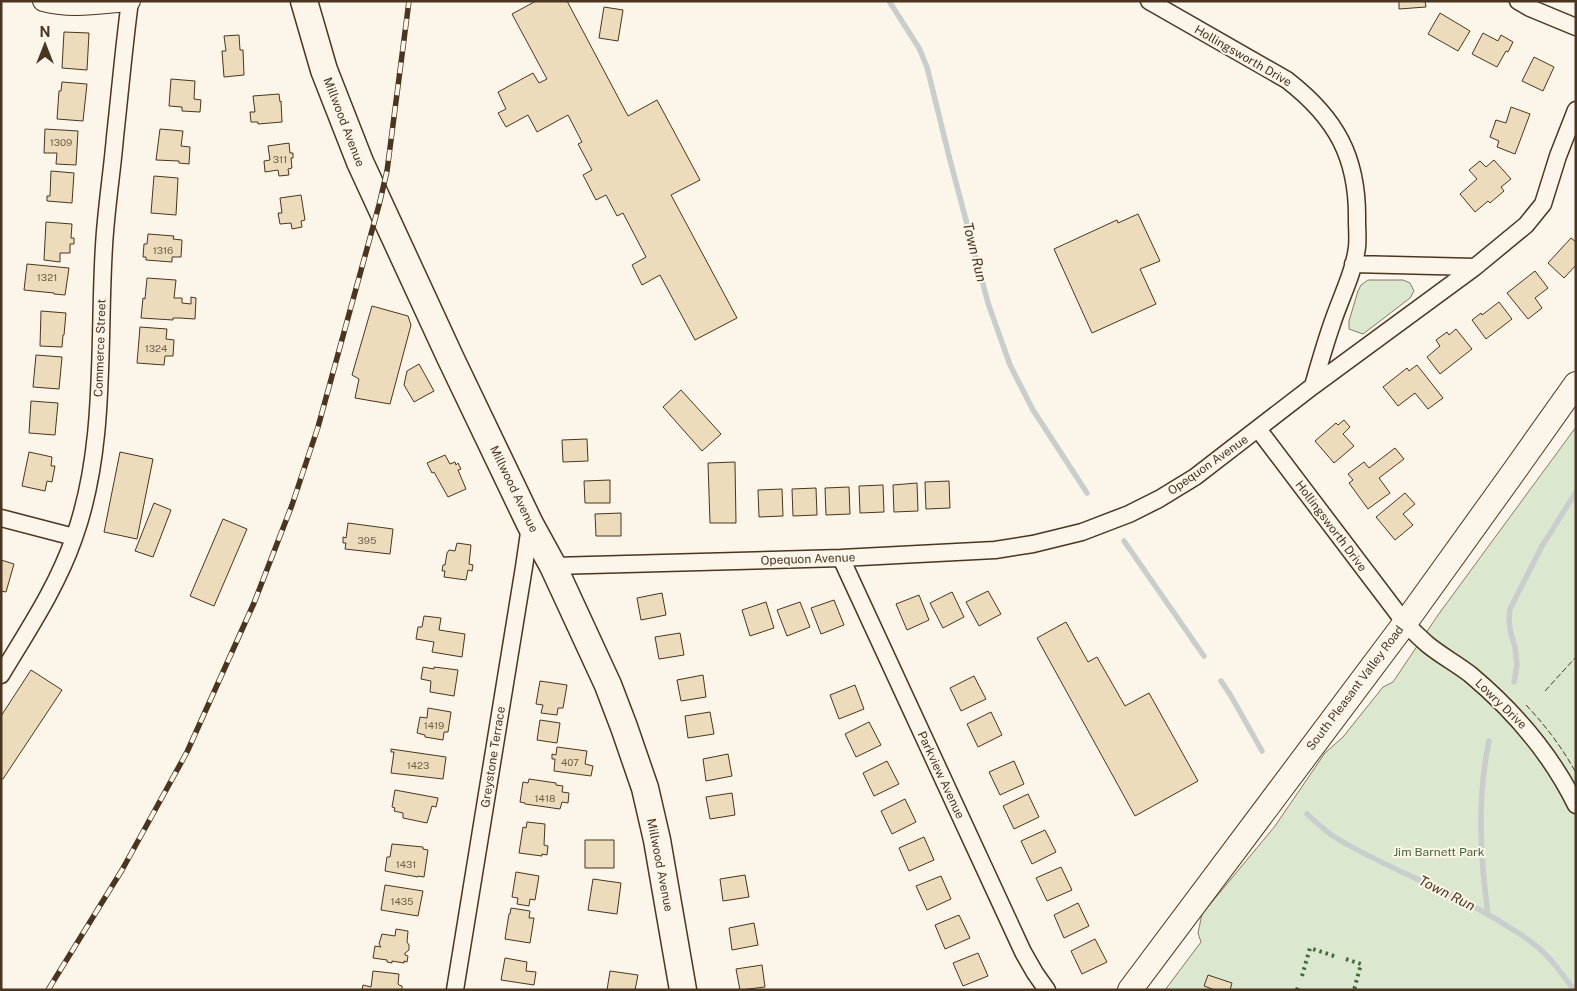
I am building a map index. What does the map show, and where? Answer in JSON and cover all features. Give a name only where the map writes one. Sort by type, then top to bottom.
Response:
[{"type":"main road","name":"Millwood Avenue","points":[[304,1],[324,70],[360,162],[450,358],[530,524],[553,566],[608,685],[645,788],[657,840],[683,990]]},
{"type":"main road","name":"South Pleasant Valley Road","points":[[1130,990],[1405,623],[1576,384]]},
{"type":"street","points":[[43,1],[70,6],[130,1]]},
{"type":"street","name":"Commerce Street","points":[[1,674],[49,595],[74,537],[92,471],[96,430],[104,245],[130,1]]},
{"type":"street","points":[[1518,1],[1576,27]]},
{"type":"street","name":"Hollingsworth Drive","points":[[1155,3],[1287,80],[1304,93],[1318,108],[1336,131],[1345,148],[1354,174],[1358,203],[1357,248],[1331,325],[1314,386]]},
{"type":"street","name":"Opequon Avenue","points":[[553,566],[841,558],[995,550],[1033,544],[1082,532],[1129,514],[1159,499],[1194,477],[1475,267],[1526,225],[1543,204],[1558,156],[1576,110]]},
{"type":"street","points":[[1353,264],[1475,267]]},
{"type":"street","name":"Hollingsworth Drive","points":[[1258,429],[1405,623]]},
{"type":"street","points":[[1,518],[74,537]]},
{"type":"street","name":"Greystone Terrace","points":[[455,990],[530,524]]},
{"type":"street","name":"Parkview Avenue","points":[[841,558],[1023,952],[1047,990]]},
{"type":"street","name":"Lowry Drive","points":[[1405,623],[1428,645],[1469,674],[1513,714],[1548,757],[1576,805]]},
{"type":"green space","points":[[1368,280],[1403,280],[1410,283],[1414,291],[1410,298],[1363,334],[1349,329],[1349,321],[1358,291],[1361,285]]},
{"type":"green space","name":"Jim Barnett Park","points":[[1576,427],[1576,990],[1165,990],[1201,942],[1198,933],[1202,914],[1275,826],[1325,753],[1343,737],[1383,687],[1393,682],[1438,615]]},
{"type":"building","points":[[536,1],[567,1],[628,116],[657,100],[700,180],[671,195],[737,318],[695,340],[660,275],[642,285],[632,265],[646,257],[623,213],[617,216],[606,195],[596,200],[583,175],[592,170],[578,144],[582,142],[568,115],[537,132],[528,115],[506,127],[498,113],[506,109],[498,92],[533,73],[539,83],[547,79],[512,14]]},
{"type":"building","points":[[1399,1],[1425,1],[1426,7],[1399,9]]},
{"type":"building","points":[[604,7],[623,10],[618,41],[599,38]]},
{"type":"building","points":[[1440,13],[1470,31],[1458,51],[1428,34]]},
{"type":"building","points":[[64,32],[89,33],[87,70],[62,68]]},
{"type":"building","points":[[1483,33],[1498,41],[1501,35],[1513,42],[1497,67],[1472,54]]},
{"type":"building","points":[[239,35],[240,50],[243,50],[244,75],[224,77],[222,51],[226,51],[224,36]]},
{"type":"building","points":[[1534,57],[1554,67],[1543,91],[1522,81]]},
{"type":"building","points":[[171,79],[195,81],[194,99],[201,100],[200,112],[182,111],[182,107],[169,106]]},
{"type":"building","points":[[62,82],[87,84],[83,121],[57,119],[59,91],[61,91]]},
{"type":"building","points":[[279,94],[282,122],[258,124],[258,122],[251,122],[250,112],[255,112],[253,96]]},
{"type":"building","points":[[1511,107],[1530,114],[1515,154],[1497,147],[1499,141],[1490,137],[1496,120],[1506,123]]},
{"type":"building","points":[[45,129],[78,131],[76,165],[56,164],[57,153],[44,153]]},
{"type":"building","points":[[160,129],[183,131],[181,146],[190,147],[189,164],[179,163],[179,161],[156,160]]},
{"type":"building","points":[[289,143],[290,153],[293,153],[293,158],[291,158],[292,168],[288,169],[289,175],[279,176],[278,170],[265,172],[264,161],[270,160],[268,146]]},
{"type":"building","points":[[1494,160],[1511,179],[1501,187],[1504,191],[1490,203],[1488,201],[1475,212],[1460,194],[1477,179],[1469,170],[1480,161],[1486,167]]},
{"type":"building","points":[[51,171],[74,173],[72,203],[47,201],[47,196],[50,196]]},
{"type":"building","points":[[154,176],[178,178],[176,215],[151,213]]},
{"type":"building","points":[[301,195],[305,220],[301,221],[302,227],[292,229],[291,223],[280,224],[278,213],[282,213],[280,198]]},
{"type":"building","points":[[1138,214],[1160,261],[1140,269],[1156,304],[1092,333],[1054,249],[1117,220],[1118,223]]},
{"type":"building","points":[[46,222],[72,224],[71,238],[74,238],[74,244],[70,244],[70,253],[60,253],[60,262],[44,260]]},
{"type":"building","points":[[148,234],[174,236],[173,239],[182,240],[181,257],[172,257],[172,262],[146,260],[146,257],[143,257],[144,244],[147,244]]},
{"type":"building","points":[[1571,238],[1576,242],[1576,265],[1564,278],[1548,263]]},
{"type":"building","points":[[27,264],[69,268],[65,295],[24,290]]},
{"type":"building","points":[[1535,271],[1548,288],[1535,298],[1542,308],[1528,319],[1507,293]]},
{"type":"building","points":[[147,278],[176,280],[174,298],[182,298],[182,303],[191,304],[191,297],[196,298],[195,319],[141,318]]},
{"type":"building","points":[[1499,302],[1512,319],[1486,339],[1472,320]]},
{"type":"building","points":[[372,306],[408,316],[411,325],[390,404],[355,398],[359,379],[352,375]]},
{"type":"building","points":[[41,311],[66,313],[62,347],[40,346]]},
{"type":"building","points":[[140,327],[167,329],[166,339],[174,340],[173,356],[165,356],[164,365],[137,363]]},
{"type":"building","points":[[1456,329],[1472,349],[1440,374],[1427,357],[1440,346],[1436,340],[1447,332],[1449,335]]},
{"type":"building","points":[[36,355],[62,357],[59,389],[33,387]]},
{"type":"building","points":[[419,364],[434,391],[414,402],[404,385],[407,371]]},
{"type":"building","points":[[1417,365],[1443,398],[1428,409],[1415,393],[1398,406],[1383,387],[1407,368],[1409,371]]},
{"type":"building","points":[[681,390],[721,434],[702,451],[663,407]]},
{"type":"building","points":[[31,401],[58,403],[55,435],[29,433]]},
{"type":"building","points":[[1344,420],[1350,427],[1343,434],[1354,446],[1334,463],[1315,441],[1336,423],[1338,425]]},
{"type":"building","points":[[587,439],[588,461],[563,462],[562,440]]},
{"type":"building","points":[[1395,448],[1404,459],[1379,478],[1390,493],[1368,509],[1349,483],[1353,480],[1348,474],[1364,462],[1369,468]]},
{"type":"building","points":[[29,452],[52,457],[51,466],[55,466],[52,482],[47,481],[45,491],[22,486]]},
{"type":"building","points":[[120,452],[153,459],[137,539],[104,532]]},
{"type":"building","points":[[445,455],[450,464],[455,462],[456,465],[458,463],[461,469],[458,470],[466,489],[448,497],[427,463]]},
{"type":"building","points":[[735,462],[736,523],[710,523],[708,463]]},
{"type":"building","points":[[610,480],[610,503],[585,503],[584,481]]},
{"type":"building","points":[[949,481],[950,508],[926,509],[925,482]]},
{"type":"building","points":[[917,483],[918,511],[894,512],[893,485]]},
{"type":"building","points":[[883,485],[884,512],[860,513],[859,486]]},
{"type":"building","points":[[849,487],[850,514],[826,515],[825,488]]},
{"type":"building","points":[[816,488],[817,515],[793,516],[792,489]]},
{"type":"building","points":[[782,489],[783,516],[759,517],[758,490]]},
{"type":"building","points":[[1405,493],[1415,504],[1403,514],[1413,525],[1395,540],[1376,517]]},
{"type":"building","points":[[154,503],[171,510],[153,557],[135,551]]},
{"type":"building","points":[[621,513],[621,536],[596,536],[595,514]]},
{"type":"building","points":[[223,519],[247,529],[214,606],[190,596]]},
{"type":"building","points":[[348,523],[393,529],[390,554],[345,549],[346,543],[343,543],[343,537],[346,538]]},
{"type":"building","points":[[457,543],[471,545],[469,564],[473,565],[472,571],[468,570],[466,580],[444,577],[445,571],[442,571],[447,553],[449,550],[455,551]]},
{"type":"building","points":[[1,560],[14,564],[6,592],[1,591]]},
{"type":"building","points":[[988,591],[1001,614],[979,626],[966,602]]},
{"type":"building","points":[[952,592],[964,617],[943,628],[930,603]]},
{"type":"building","points":[[662,593],[666,615],[641,620],[637,598]]},
{"type":"building","points":[[919,595],[929,620],[907,630],[896,604]]},
{"type":"building","points":[[834,600],[844,625],[821,634],[811,608]]},
{"type":"building","points":[[766,602],[774,628],[750,636],[742,610]]},
{"type":"building","points":[[800,602],[810,627],[787,636],[777,610]]},
{"type":"building","points":[[424,616],[441,618],[439,630],[465,634],[462,657],[432,652],[434,642],[416,639],[418,627],[422,627]]},
{"type":"building","points":[[1066,622],[1088,662],[1097,657],[1125,706],[1149,693],[1198,781],[1135,816],[1037,638]]},
{"type":"building","points":[[680,633],[684,655],[659,659],[655,637]]},
{"type":"building","points":[[423,667],[458,670],[454,696],[430,692],[431,681],[421,679]]},
{"type":"building","points":[[31,670],[62,690],[3,779],[1,778],[1,716]]},
{"type":"building","points":[[703,675],[706,697],[681,701],[677,680]]},
{"type":"building","points":[[974,676],[986,699],[961,711],[950,688]]},
{"type":"building","points":[[540,681],[567,685],[563,708],[558,708],[557,715],[541,713],[543,705],[536,704]]},
{"type":"building","points":[[855,685],[864,709],[839,719],[830,695]]},
{"type":"building","points":[[428,708],[451,712],[448,732],[444,732],[443,740],[425,737],[425,735],[417,733],[420,717],[427,718]]},
{"type":"building","points":[[710,712],[714,734],[688,738],[685,716]]},
{"type":"building","points":[[991,712],[1002,735],[978,747],[967,724]]},
{"type":"building","points":[[540,720],[560,723],[557,743],[537,740]]},
{"type":"building","points":[[869,722],[881,745],[856,757],[845,734]]},
{"type":"building","points":[[557,747],[587,751],[585,764],[593,766],[591,776],[554,771],[555,759],[552,759],[552,754],[556,755]]},
{"type":"building","points":[[391,749],[446,757],[443,779],[391,773],[394,752],[391,752]]},
{"type":"building","points":[[728,754],[732,776],[706,781],[703,759]]},
{"type":"building","points":[[887,761],[899,784],[874,796],[863,773]]},
{"type":"building","points":[[1014,761],[1024,784],[1000,795],[989,772]]},
{"type":"building","points":[[529,779],[556,783],[556,785],[563,786],[562,792],[569,793],[568,803],[562,802],[560,809],[520,802],[523,782],[528,783]]},
{"type":"building","points":[[395,790],[438,798],[436,807],[432,806],[427,823],[403,818],[403,813],[394,811],[395,808],[392,807]]},
{"type":"building","points":[[732,793],[735,815],[710,819],[706,797]]},
{"type":"building","points":[[1028,794],[1039,817],[1014,829],[1003,806]]},
{"type":"building","points":[[905,799],[916,822],[892,834],[881,811]]},
{"type":"building","points":[[527,822],[545,824],[544,845],[548,846],[547,855],[519,853],[523,827],[526,828]]},
{"type":"building","points":[[1045,830],[1056,852],[1032,864],[1021,841]]},
{"type":"building","points":[[924,837],[934,860],[909,871],[899,848]]},
{"type":"building","points":[[585,840],[614,840],[614,868],[585,868]]},
{"type":"building","points":[[392,844],[423,847],[423,849],[428,850],[424,877],[385,871],[387,857],[390,857]]},
{"type":"building","points":[[1061,867],[1072,890],[1047,901],[1036,878]]},
{"type":"building","points":[[516,872],[539,876],[535,900],[530,899],[529,906],[517,904],[518,898],[512,897]]},
{"type":"building","points":[[745,875],[749,897],[723,901],[720,879]]},
{"type":"building","points":[[941,876],[951,899],[927,910],[916,886]]},
{"type":"building","points":[[593,879],[621,883],[617,914],[588,910]]},
{"type":"building","points":[[385,885],[423,891],[418,916],[381,910]]},
{"type":"building","points":[[1078,903],[1089,926],[1064,938],[1054,915]]},
{"type":"building","points":[[511,908],[530,911],[529,918],[534,918],[530,943],[505,939]]},
{"type":"building","points":[[959,915],[970,938],[945,949],[935,925]]},
{"type":"building","points":[[754,923],[758,945],[732,950],[729,928]]},
{"type":"building","points":[[396,929],[408,931],[407,942],[409,950],[405,953],[408,956],[407,962],[392,961],[392,963],[387,962],[387,960],[373,958],[375,946],[381,947],[379,944],[382,934],[395,936]]},
{"type":"building","points":[[1095,939],[1107,962],[1082,974],[1071,951]]},
{"type":"building","points":[[978,953],[988,976],[963,986],[953,963]]},
{"type":"building","points":[[505,958],[527,962],[526,971],[536,972],[534,985],[501,980]]},
{"type":"building","points":[[762,965],[765,987],[740,990],[736,969]]},
{"type":"building","points":[[373,971],[399,974],[398,984],[402,986],[402,990],[362,990],[363,985],[371,987]]},
{"type":"building","points":[[610,971],[638,975],[635,990],[607,990]]},
{"type":"building","points":[[1208,975],[1232,983],[1230,990],[1215,990],[1204,986]]},
{"type":"waterway","name":"Town Run","points":[[889,1],[919,48],[927,67],[988,303],[1010,365],[1033,410],[1087,493]]},
{"type":"waterway","points":[[1514,682],[1517,665],[1509,621],[1510,609],[1542,546],[1576,492]]},
{"type":"waterway","name":"Town Run","points":[[1124,541],[1204,656]]},
{"type":"waterway","name":"Town Run","points":[[1221,681],[1262,751]]},
{"type":"waterway","points":[[1488,914],[1483,871],[1481,805],[1489,741]]},
{"type":"waterway","name":"Town Run","points":[[1307,814],[1330,834],[1353,848],[1458,898],[1522,935],[1547,956],[1574,990]]},
{"type":"railway","points":[[48,990],[122,870],[187,752],[254,603],[292,505],[318,427],[387,171],[409,1]]},
{"type":"hedge","points":[[1302,976],[1310,948],[1337,957]]},
{"type":"hedge","points":[[1346,959],[1361,964],[1354,990]]},
{"type":"hedge","points":[[1297,990],[1299,984]]},
{"type":"fence","points":[[1545,691],[1575,658]]},
{"type":"fence","points":[[1526,705],[1552,736],[1575,771]]}]
